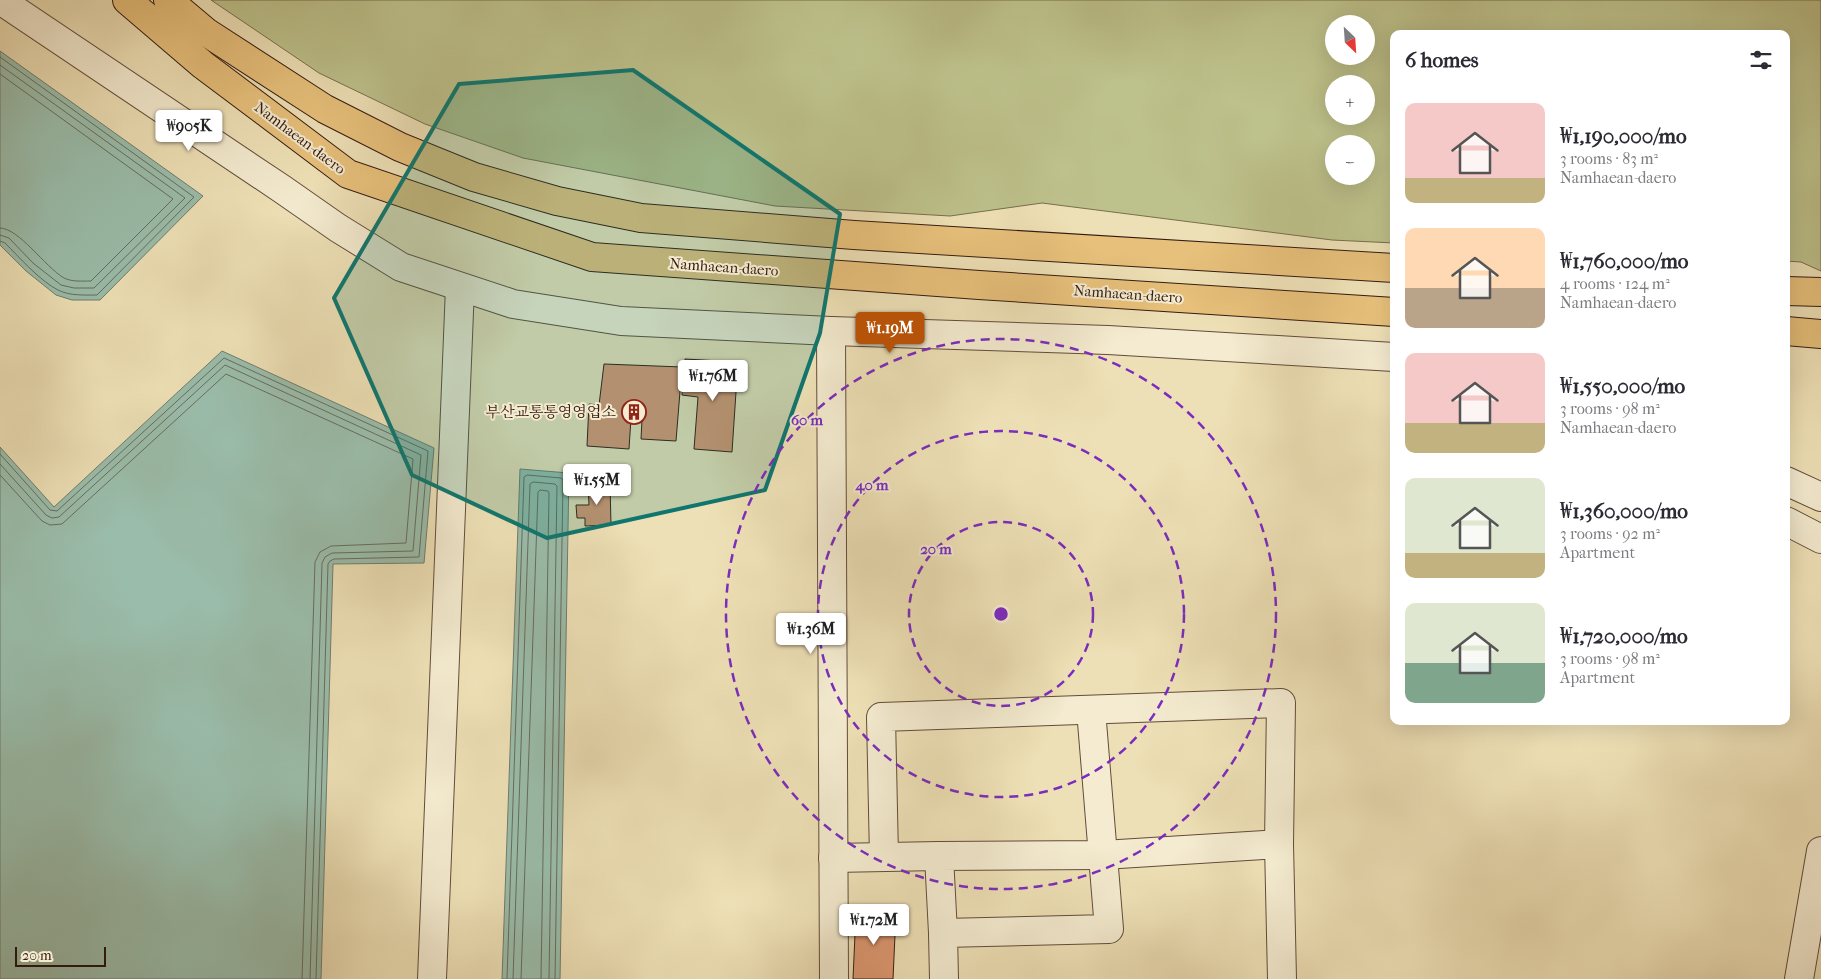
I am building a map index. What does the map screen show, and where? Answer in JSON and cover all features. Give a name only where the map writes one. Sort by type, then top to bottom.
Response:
[{"type":"main road","name":"Namhaean-daero","points":[[127,0],[203,65],[348,174],[592,257],[1390,312]]},
{"type":"main road","points":[[168,0],[206,32],[325,109],[400,147],[474,177],[557,201],[641,218],[854,235],[1390,268]]},
{"type":"main road","points":[[1790,290],[1821,292]]},
{"type":"main road","points":[[1790,331],[1821,334]]},
{"type":"street","points":[[0,0],[377,253],[401,267],[512,304],[622,322],[1108,340],[1390,357]]},
{"type":"street","points":[[432,979],[460,287]]},
{"type":"street","points":[[832,331],[834,979]]},
{"type":"street","points":[[1790,483],[1821,497]]},
{"type":"street","points":[[1790,523],[1821,539]]},
{"type":"street","points":[[884,857],[881,717],[1281,703],[1279,844],[1282,979]]},
{"type":"street","points":[[943,933],[1109,929],[1091,710]]},
{"type":"street","points":[[833,858],[1103,855],[1279,844]]},
{"type":"street","points":[[1799,979],[1821,851]]},
{"type":"street","points":[[940,856],[944,979]]},
{"type":"highlighted area","points":[[633,70],[840,214],[820,333],[765,490],[547,538],[412,475],[334,298],[459,84]]},
{"type":"green space","points":[[211,0],[1821,0],[1821,271],[1801,262],[1790,261],[1790,30],[1390,30],[1390,243],[1332,240],[1042,203],[950,216],[775,206],[523,158],[425,124],[319,73]]},
{"type":"water","points":[[0,51],[203,196],[100,300],[72,300],[56,295],[26,271],[0,245]]},
{"type":"water","points":[[222,351],[434,448],[424,563],[333,564],[321,979],[0,979],[0,447],[54,507]]},
{"type":"water","points":[[520,469],[569,473],[560,979],[502,979]]},
{"type":"building","points":[[685,359],[738,362],[732,452],[694,449],[698,397],[682,395]]},
{"type":"building","name":"부산교통통영영업소","points":[[604,364],[682,367],[676,441],[641,439],[642,420],[631,418],[629,449],[587,446],[589,404],[599,405]]},
{"type":"building","points":[[588,484],[610,484],[611,525],[585,526],[585,518],[577,518],[576,505],[589,505]]},
{"type":"building","points":[[856,912],[896,913],[893,979],[853,979]]},
{"type":"place","name":"부산교통통영영업소","points":[[634,412]]}]
